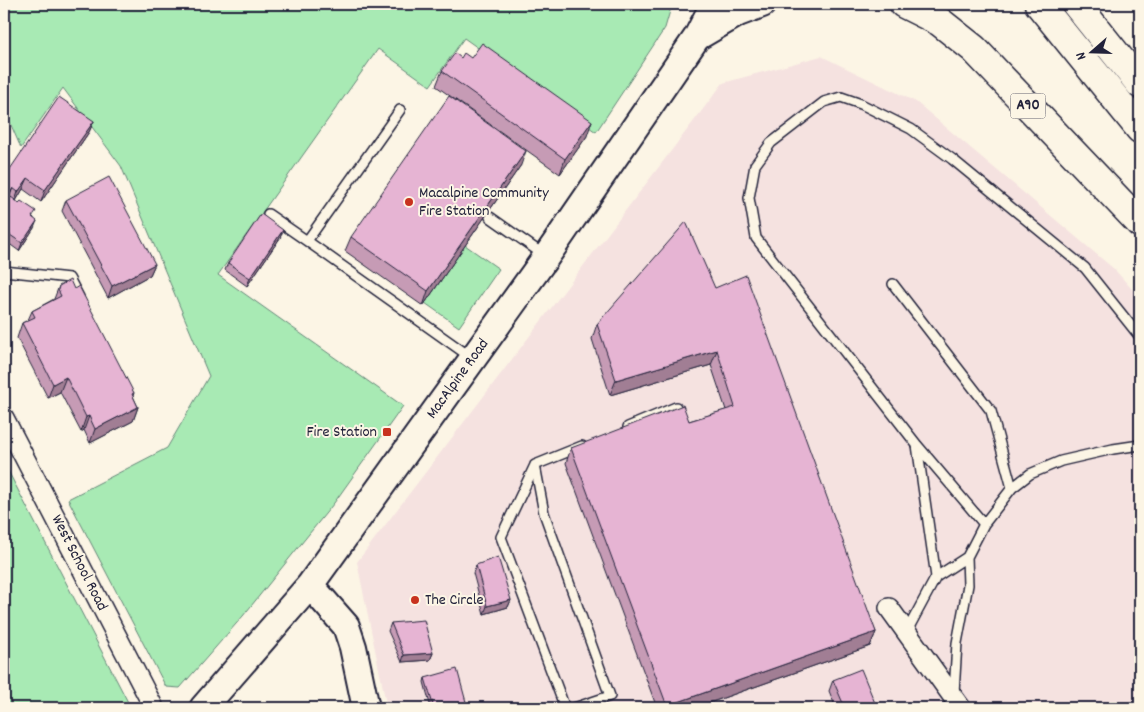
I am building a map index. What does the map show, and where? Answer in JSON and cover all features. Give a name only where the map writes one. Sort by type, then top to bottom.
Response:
[{"type":"highway","name":"A90","points":[[904,4],[940,22],[974,49],[1140,223]]},
{"type":"highway","points":[[1038,4],[1140,128]]},
{"type":"highway","points":[[1076,4],[1140,84]]},
{"type":"street","name":"MacAlpine Road","points":[[202,708],[310,585],[546,257],[697,37],[714,4]]},
{"type":"street","name":"MacAlpine Road","points":[[697,37],[738,13],[762,4]]},
{"type":"street","name":"West School Road","points":[[4,418],[154,708]]},
{"type":"street","points":[[310,585],[346,626],[353,647],[366,708]]},
{"type":"street","points":[[889,608],[958,703]]},
{"type":"lane","points":[[984,524],[917,445],[756,238],[749,198],[756,165],[772,143],[824,102],[841,97],[861,104],[911,129],[959,165],[1085,268],[1140,337]]},
{"type":"lane","points":[[307,241],[400,110]]},
{"type":"lane","points":[[268,214],[472,358]]},
{"type":"lane","points":[[490,217],[546,257]]},
{"type":"lane","points":[[4,271],[69,278],[83,304]]},
{"type":"lane","points":[[893,284],[990,411],[1012,488]]},
{"type":"lane","points":[[623,429],[676,407]]},
{"type":"lane","points":[[565,708],[501,537],[535,465],[588,443]]},
{"type":"lane","points":[[917,445],[936,577]]},
{"type":"lane","points":[[958,703],[957,643],[968,585],[967,558],[984,524],[1012,488],[1030,474],[1061,461],[1140,445]]},
{"type":"lane","points":[[535,465],[544,513],[610,696],[574,708]]},
{"type":"lane","points":[[907,631],[936,577],[967,558]]},
{"type":"shaded area","points":[[821,56],[916,102],[1114,269],[1140,298],[1140,708],[387,708],[357,562],[723,83]]},
{"type":"green space","points":[[4,4],[672,4],[665,28],[596,132],[464,38],[430,86],[378,49],[218,275],[403,406],[334,503],[243,616],[180,688],[166,687],[68,499],[167,448],[209,376],[121,166],[63,88],[21,148],[4,109]]},
{"type":"green space","points":[[465,245],[499,269],[459,327],[425,303]]},
{"type":"green space","points":[[4,463],[131,708],[4,708]]},
{"type":"building","points":[[482,43],[592,121],[565,159],[442,71],[455,53],[461,58],[464,53],[471,58]]},
{"type":"building","points":[[449,96],[526,151],[428,291],[351,237]]},
{"type":"building","points":[[59,97],[94,121],[45,190],[28,178],[18,192],[13,188],[7,197],[4,195],[4,178]]},
{"type":"building","points":[[109,177],[155,264],[112,286],[66,200]]},
{"type":"building","points":[[11,197],[36,211],[32,217],[37,221],[22,243],[4,231],[4,208]]},
{"type":"building","points":[[261,214],[283,230],[250,278],[228,263]]},
{"type":"building","points":[[686,222],[715,288],[746,275],[876,632],[667,706],[571,448],[683,405],[689,421],[735,407],[717,350],[616,380],[597,324]]},
{"type":"building","points":[[70,280],[74,289],[79,286],[134,393],[132,394],[138,407],[95,429],[89,416],[86,417],[66,377],[53,384],[22,323],[35,317],[32,311],[61,296],[58,290],[59,286]]},
{"type":"building","points":[[498,557],[511,600],[487,606],[476,565]]},
{"type":"building","points":[[424,620],[433,653],[404,655],[391,623]]},
{"type":"building","points":[[457,669],[466,702],[434,708],[425,678]]},
{"type":"building","points":[[861,669],[877,708],[845,708],[833,680]]},
{"type":"place","name":"Macalpine Community Fire Station","points":[[409,202]]},
{"type":"place","name":"Fire Station","points":[[387,432]]},
{"type":"place","name":"The Circle","points":[[415,600]]}]
